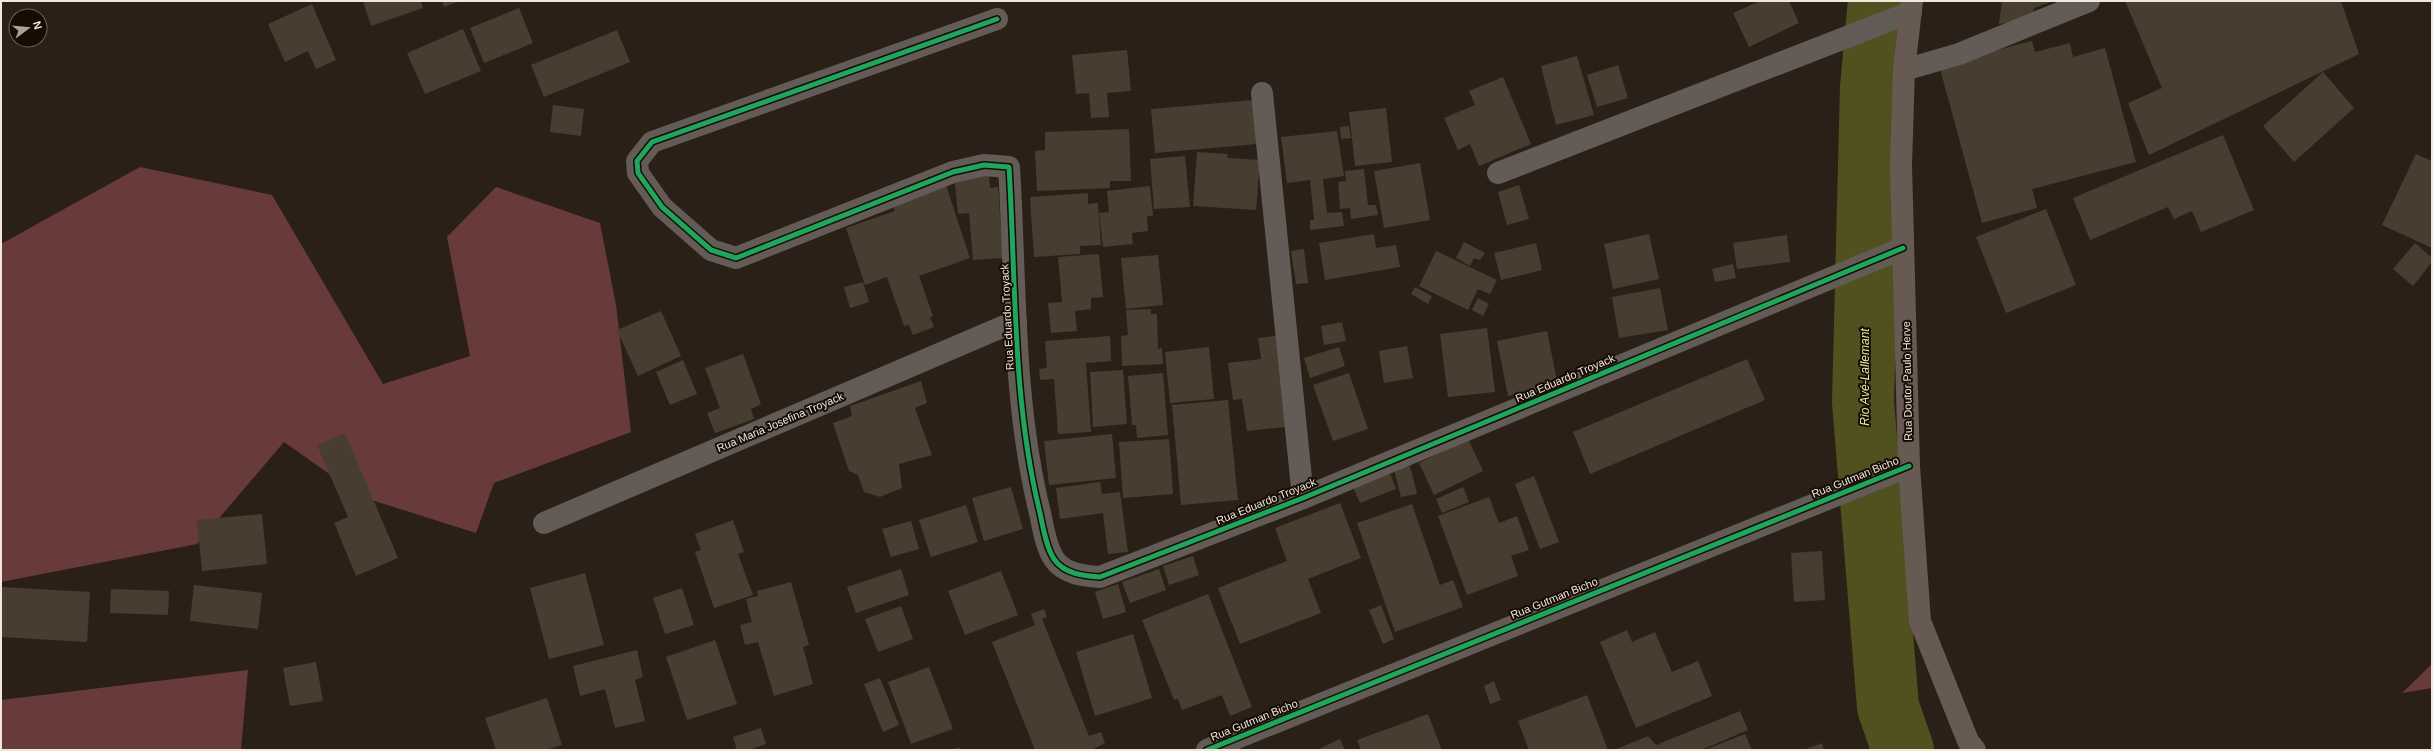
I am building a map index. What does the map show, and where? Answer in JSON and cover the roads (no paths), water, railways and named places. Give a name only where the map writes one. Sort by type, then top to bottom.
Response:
[{"type":"main road","name":"Rua Doutor Paulo Herve","points":[[1912,6],[1904,70],[1901,165],[1904,248],[1900,469],[1920,620],[1968,741],[1975,750]]},
{"type":"street","points":[[1904,70],[1959,54],[2089,1]]},
{"type":"street","points":[[1498,173],[1887,23],[1912,6]]},
{"type":"street","name":"Rua Eduardo Troyack","points":[[997,18],[652,142],[637,161],[638,173],[662,207],[711,250],[736,258],[953,172],[984,165],[1009,167],[1016,321],[1022,402],[1033,484],[1053,559],[1063,569],[1080,575],[1100,577],[1302,498],[1883,255],[1904,248]]},
{"type":"street","points":[[1262,93],[1302,498]]},
{"type":"street","name":"Rua Maria Josefina Troyack","points":[[544,523],[1016,321]]},
{"type":"street","name":"Rua Gutman Bicho","points":[[1208,750],[1900,469]]},
{"type":"waterway","name":"Rio Avé‐Lallemant","points":[[1879,1],[1871,87],[1863,402],[1888,707],[1903,750]]}]
